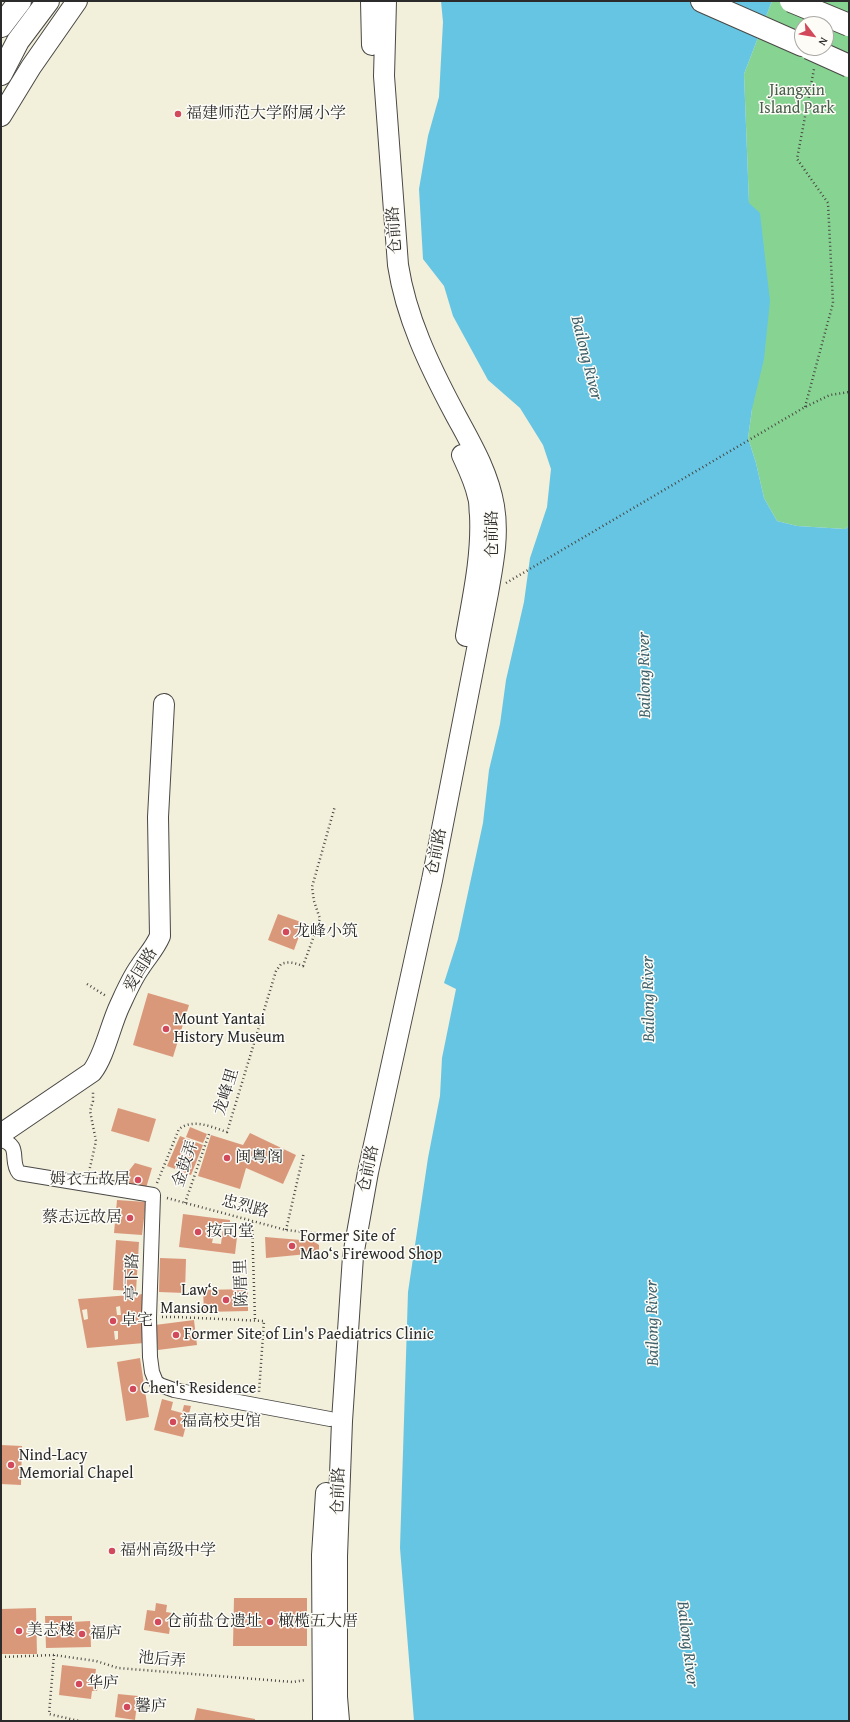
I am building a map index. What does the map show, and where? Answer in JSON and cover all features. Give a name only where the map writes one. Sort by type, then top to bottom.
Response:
[{"type":"main road","points":[[1,26],[20,1]]},
{"type":"main road","points":[[1,44],[32,1]]},
{"type":"main road","points":[[1,74],[18,42],[48,1]]},
{"type":"main road","points":[[702,1],[794,41]]},
{"type":"main road","points":[[791,1],[849,25]]},
{"type":"main road","points":[[816,56],[849,66]]},
{"type":"street","points":[[3,108],[78,1]]},
{"type":"street","name":"仓前路","points":[[323,1721],[321,1679],[322,1555],[330,1419],[342,1275],[352,1204],[422,878],[475,587],[479,552],[479,498],[468,466],[412,359],[394,311],[389,290],[384,244],[373,72],[371,1]]},
{"type":"street","name":"仓前路","points":[[338,1721],[337,1556],[342,1420],[353,1256],[368,1172],[432,880],[488,593],[495,554],[496,535],[496,520],[490,490],[480,460],[438,381],[421,345],[400,282],[384,76],[386,1]]},
{"type":"street","name":"爱国路","points":[[1,1134],[96,1068],[111,1024],[120,1004],[139,968],[156,946],[160,936],[158,818],[164,704]]},
{"type":"street","points":[[1,1140],[11,1144],[14,1149],[15,1167],[20,1173],[153,1195]]},
{"type":"street","name":"亭下路","points":[[153,1195],[149,1336],[153,1378],[160,1385],[174,1390],[330,1419]]},
{"type":"path","points":[[805,407],[833,303],[828,203],[797,159],[813,56]]},
{"type":"path","points":[[488,593],[805,407],[830,395],[849,392]]},
{"type":"path","name":"龙峰里","points":[[153,1195],[179,1129],[187,1124],[194,1123],[227,1132],[276,971],[281,964],[285,962],[303,966],[320,919],[314,901],[312,887],[335,806]]},
{"type":"path","points":[[87,984],[120,1004]]},
{"type":"path","points":[[86,1184],[96,1141],[90,1111],[93,1101],[93,1092],[88,1075]]},
{"type":"path","name":"金鼓弄","points":[[185,1203],[209,1134]]},
{"type":"path","points":[[286,1230],[304,1152]]},
{"type":"path","name":"忠烈路","points":[[153,1195],[286,1230],[332,1235]]},
{"type":"path","name":"陈厝里","points":[[252,1222],[255,1320]]},
{"type":"path","points":[[176,1317],[264,1321],[259,1405]]},
{"type":"path","points":[[54,1655],[50,1714],[79,1721]]},
{"type":"path","name":"池后弄","points":[[1,1658],[54,1655],[96,1661],[118,1668],[154,1672],[294,1682],[321,1679]]},
{"type":"green space","name":"Jiangxin Island Park","points":[[772,1],[849,1],[849,526],[845,529],[797,526],[777,521],[764,498],[756,463],[748,438],[752,409],[749,203],[744,74]]},
{"type":"water","name":"Bailong River","points":[[441,1],[772,1],[744,74],[749,203],[760,213],[770,301],[764,359],[752,409],[748,438],[756,463],[764,498],[777,521],[797,526],[845,529],[849,526],[849,1721],[414,1721],[400,1548],[408,1292],[428,1158],[440,1096],[442,1058],[456,989],[444,983],[458,939],[483,823],[489,770],[500,724],[506,680],[524,602],[530,558],[547,507],[551,469],[543,445],[520,408],[488,380],[453,316],[444,286],[423,259],[419,189],[428,136],[439,97],[443,22]]},
{"type":"building","name":"龙峰小筑","points":[[278,914],[304,923],[294,950],[268,940]]},
{"type":"building","points":[[148,993],[189,1005],[173,1057],[133,1045]]},
{"type":"building","points":[[118,1108],[156,1119],[149,1142],[111,1131]]},
{"type":"building","points":[[190,1127],[207,1134],[203,1143],[186,1137]]},
{"type":"building","points":[[250,1133],[296,1155],[283,1184],[246,1168],[240,1189],[198,1176],[211,1135],[243,1145]]},
{"type":"building","points":[[180,1136],[203,1145],[191,1175],[167,1166]]},
{"type":"building","name":"姆衣五故居","points":[[135,1163],[152,1168],[146,1188],[129,1186],[127,1173]]},
{"type":"building","name":"蔡志远故居","points":[[117,1200],[146,1202],[142,1235],[114,1233]]},
{"type":"building","name":"按司堂","points":[[183,1214],[230,1220],[229,1236],[237,1237],[235,1254],[179,1247]],"holes":[[[215,1227],[223,1228],[221,1244],[212,1243]]]},
{"type":"building","name":"Former Site of Mao‘s Firewood Shop","points":[[265,1237],[313,1241],[319,1245],[319,1251],[318,1253],[266,1258]]},
{"type":"building","points":[[116,1240],[139,1242],[136,1291],[113,1290]]},
{"type":"building","points":[[160,1258],[186,1259],[185,1293],[159,1292]]},
{"type":"building","name":"Law‘s Mansion","points":[[248,1289],[248,1311],[204,1312],[203,1290]]},
{"type":"building","name":"卓宅","points":[[144,1294],[144,1343],[87,1348],[78,1299]],"holes":[[[120,1306],[121,1315],[117,1315],[116,1307]],[[87,1309],[88,1319],[84,1320],[82,1310]],[[114,1331],[118,1331],[118,1339],[115,1340]]]},
{"type":"building","name":"Former Site of Lin's Paediatrics Clinic","points":[[194,1320],[197,1345],[158,1350],[155,1325]]},
{"type":"building","name":"Chen's Residence","points":[[140,1358],[149,1417],[126,1421],[117,1362]]},
{"type":"building","points":[[162,1399],[173,1402],[171,1410],[182,1413],[184,1405],[191,1406],[183,1437],[154,1430]]},
{"type":"building","name":"Nind-Lacy Memorial Chapel","points":[[1,1445],[22,1446],[21,1485],[1,1484]]},
{"type":"building","name":"橄榄五大厝","points":[[234,1598],[307,1598],[307,1646],[233,1646]]},
{"type":"building","name":"仓前盐仓遗址","points":[[156,1603],[167,1605],[166,1612],[172,1613],[169,1634],[144,1630],[147,1610],[155,1611]]},
{"type":"building","name":"美志楼","points":[[36,1608],[37,1654],[1,1654],[1,1609]]},
{"type":"building","points":[[45,1616],[72,1616],[72,1622],[90,1621],[91,1647],[46,1648]]},
{"type":"building","name":"华庐","points":[[62,1665],[96,1669],[95,1677],[99,1677],[97,1691],[92,1691],[91,1699],[59,1695]]},
{"type":"building","name":"馨庐","points":[[118,1694],[138,1696],[135,1720],[115,1717]]},
{"type":"building","points":[[197,1708],[255,1719],[255,1721],[194,1721]]},
{"type":"place","name":"福建师范大学附属小学","points":[[178,114]]},
{"type":"place","name":"龙峰小筑","points":[[286,932]]},
{"type":"place","name":"Mount Yantai History Museum","points":[[166,1029]]},
{"type":"place","name":"闽粤阁","points":[[227,1158]]},
{"type":"place","name":"姆衣五故居","points":[[138,1180]]},
{"type":"place","name":"蔡志远故居","points":[[130,1218]]},
{"type":"place","name":"按司堂","points":[[198,1232]]},
{"type":"place","name":"Former Site of Mao‘s Firewood Shop","points":[[292,1246]]},
{"type":"place","name":"Law‘s Mansion","points":[[226,1300]]},
{"type":"place","name":"卓宅","points":[[113,1321]]},
{"type":"place","name":"Former Site of Lin's Paediatrics Clinic","points":[[176,1335]]},
{"type":"place","name":"Chen's Residence","points":[[133,1389]]},
{"type":"place","name":"福高校史馆","points":[[173,1422]]},
{"type":"place","name":"Nind-Lacy Memorial Chapel","points":[[11,1465]]},
{"type":"place","name":"福州高级中学","points":[[112,1551]]},
{"type":"place","name":"仓前盐仓遗址","points":[[158,1622]]},
{"type":"place","name":"橄榄五大厝","points":[[270,1622]]},
{"type":"place","name":"美志楼","points":[[19,1631]]},
{"type":"place","name":"福庐","points":[[82,1634]]},
{"type":"place","name":"华庐","points":[[79,1684]]},
{"type":"place","name":"馨庐","points":[[127,1707]]}]
